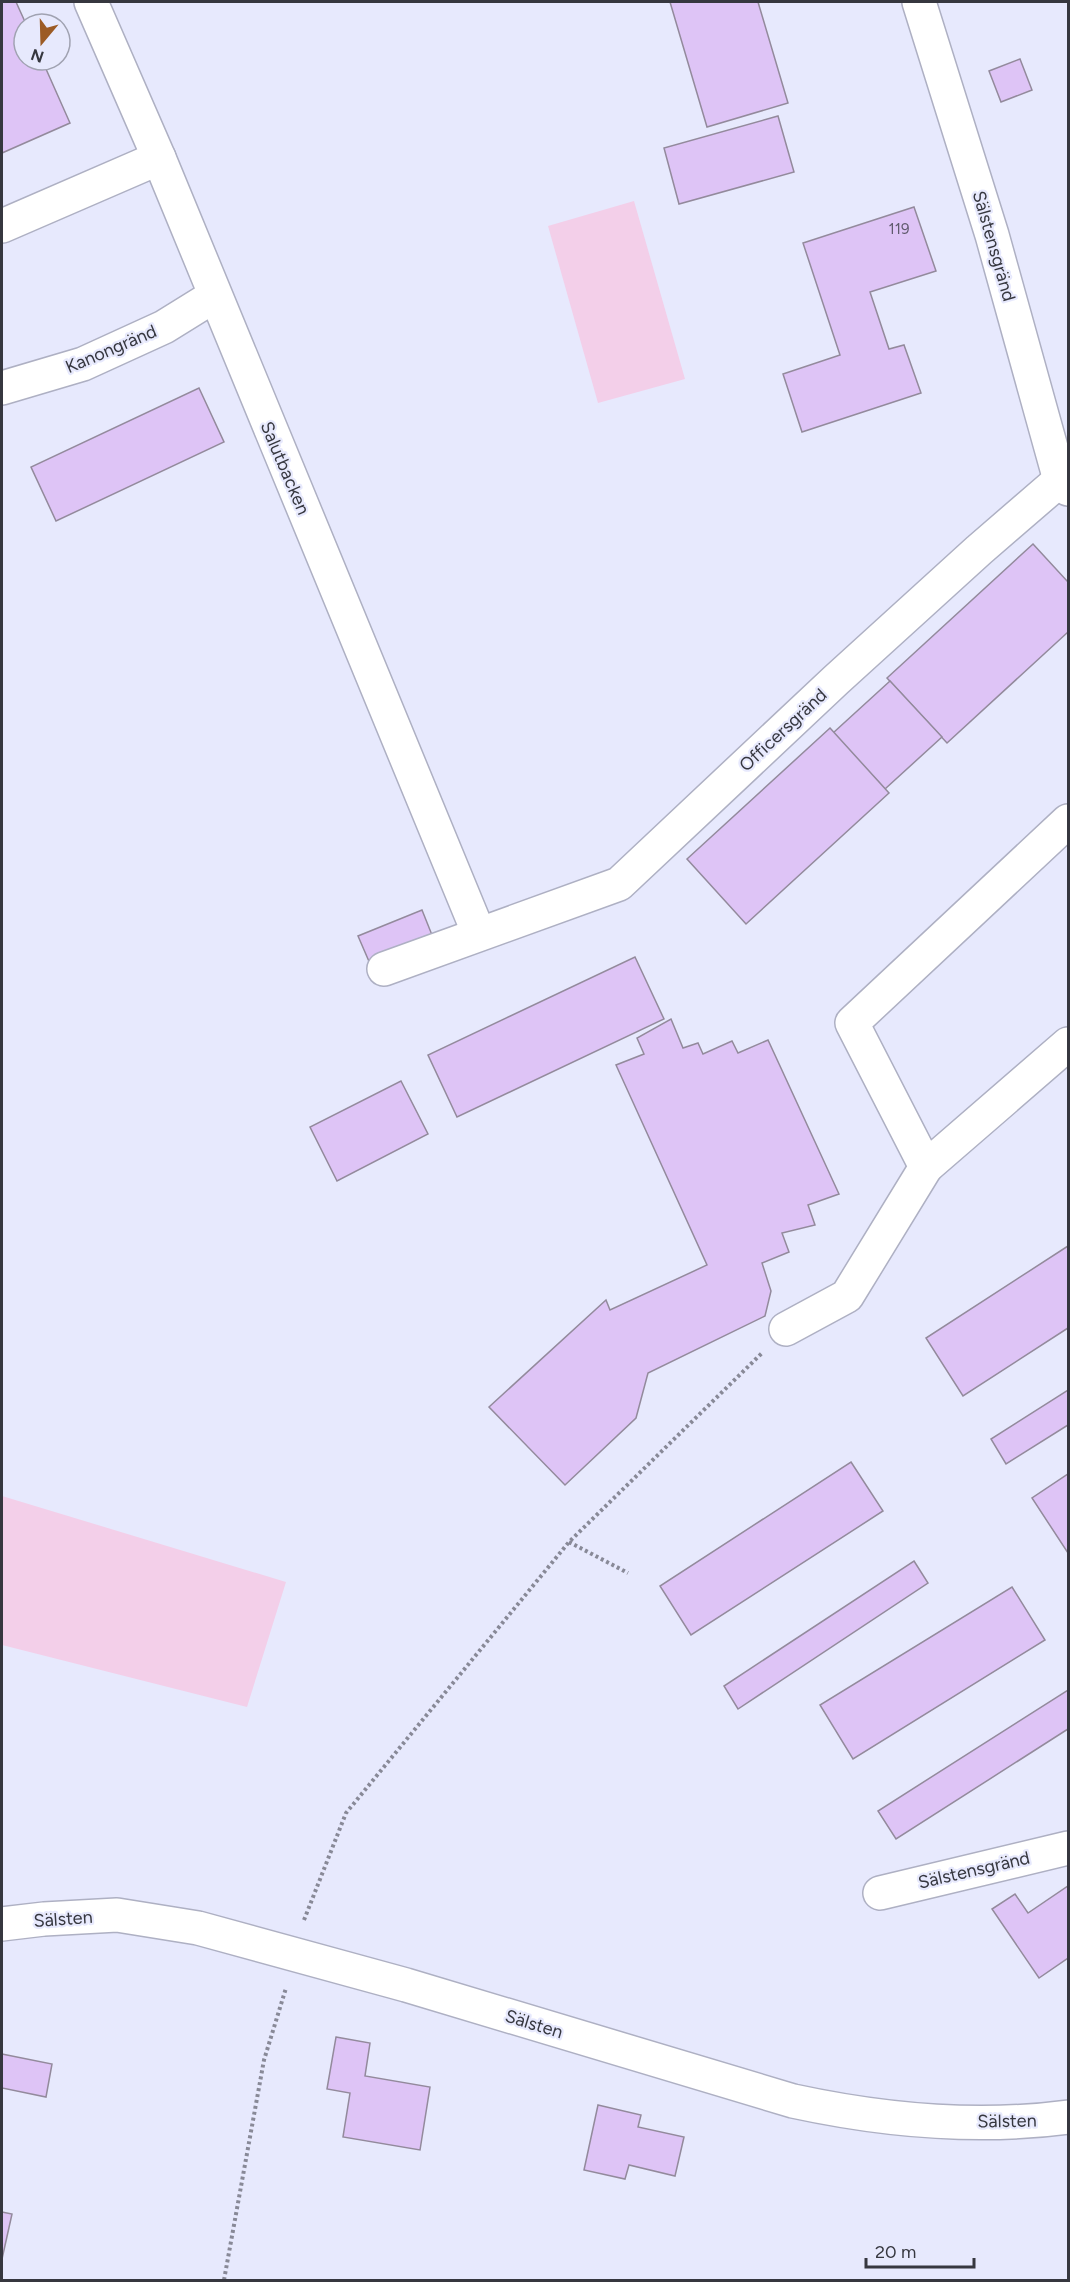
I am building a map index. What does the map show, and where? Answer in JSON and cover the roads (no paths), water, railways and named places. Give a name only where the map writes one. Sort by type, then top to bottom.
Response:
[{"type":"street","name":"Salutbacken","points":[[91,2],[159,158],[479,934]]},
{"type":"street","name":"Sälstensgränd","points":[[919,2],[992,235],[1064,484]]},
{"type":"street","points":[[2,226],[159,158]]},
{"type":"street","name":"Kanongränd","points":[[2,388],[83,364],[164,327],[214,296]]},
{"type":"street","name":"Officersgränd","points":[[384,969],[619,884],[836,680],[979,550],[1064,484]]},
{"type":"street","points":[[926,1167],[852,1023],[1068,821]]},
{"type":"street","points":[[786,1329],[847,1296],[926,1167],[1068,1044]]},
{"type":"street","name":"Sälstensgränd","points":[[880,1893],[1068,1848]]},
{"type":"street","name":"Sälsten","points":[[2,1924],[44,1919],[117,1916],[298,1942],[406,1985],[793,2101],[879,2117],[1033,2122],[1068,2117]]}]
